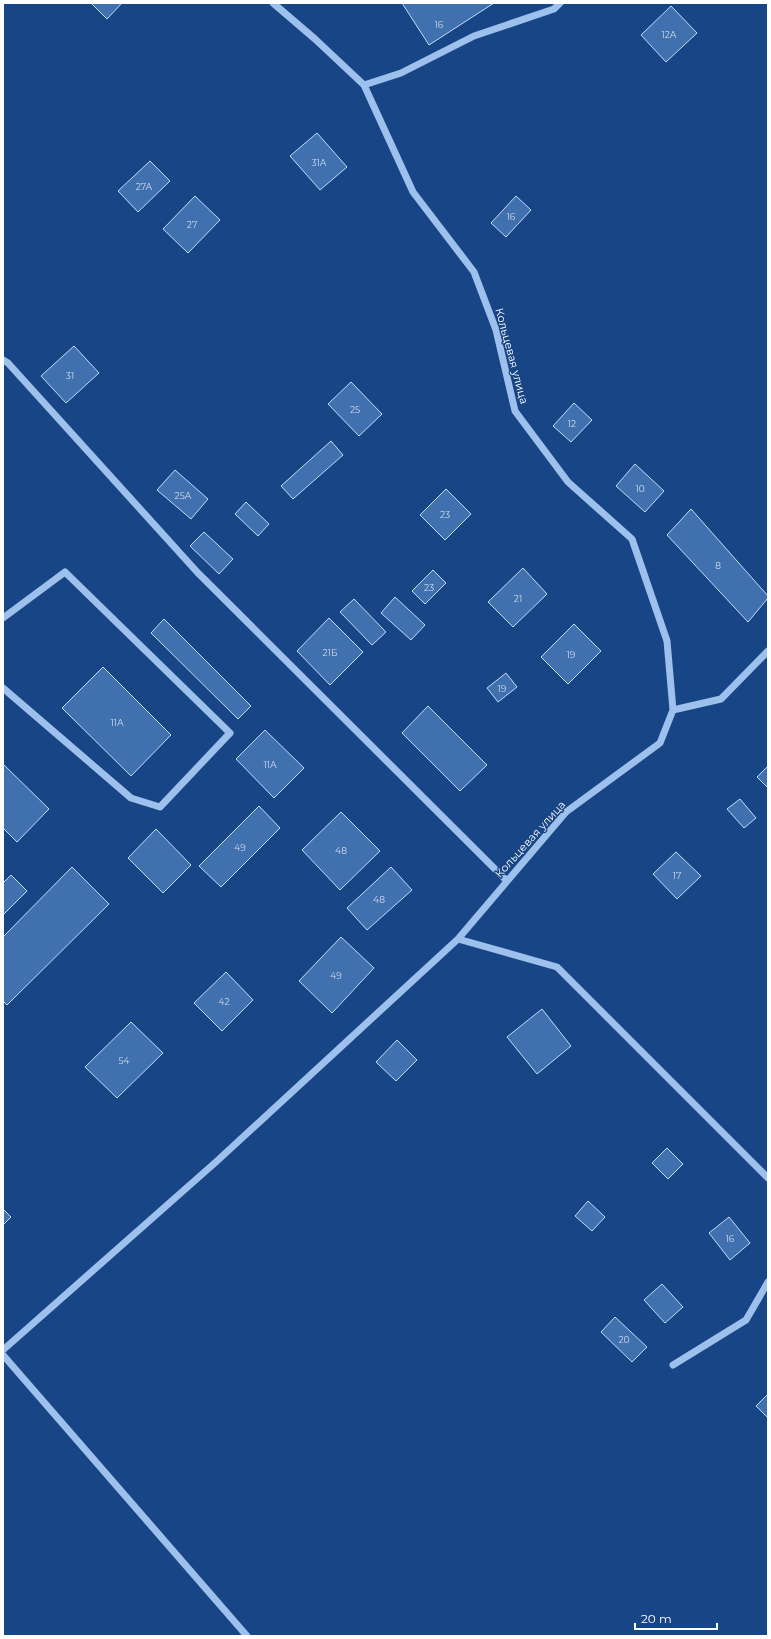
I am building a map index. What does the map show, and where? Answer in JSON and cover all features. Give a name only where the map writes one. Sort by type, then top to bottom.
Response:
[{"type":"street","points":[[273,3],[315,39],[364,85],[401,73],[474,36],[554,9],[560,3]]},
{"type":"street","name":"Кольцевая улица","points":[[3,1350],[217,1161],[458,939],[566,812],[660,743],[673,710],[668,641],[632,539],[568,482],[516,411],[496,330],[474,272],[413,192],[364,85]]},
{"type":"street","points":[[3,360],[8,363],[198,573],[507,881]]},
{"type":"street","points":[[3,618],[65,572],[230,733],[160,807],[131,798],[3,688]]},
{"type":"street","points":[[673,710],[721,699],[768,651]]},
{"type":"street","points":[[458,939],[557,967],[768,1178]]},
{"type":"street","points":[[673,1364],[746,1320],[768,1282]]},
{"type":"street","points":[[3,1355],[247,1636]]},
{"type":"building","points":[[91,3],[122,3],[107,19]]},
{"type":"building","points":[[402,3],[494,3],[429,45]]},
{"type":"building","points":[[671,6],[697,33],[666,62],[641,35]]},
{"type":"building","points":[[317,133],[347,167],[320,190],[290,156]]},
{"type":"building","points":[[150,161],[170,181],[138,212],[118,191]]},
{"type":"building","points":[[195,196],[220,220],[188,253],[163,229]]},
{"type":"building","points":[[516,196],[531,210],[506,237],[491,223]]},
{"type":"building","points":[[74,346],[99,373],[66,403],[41,376]]},
{"type":"building","points":[[351,382],[382,414],[359,436],[328,404]]},
{"type":"building","points":[[574,403],[592,420],[571,442],[553,426]]},
{"type":"building","points":[[331,441],[343,455],[293,499],[281,486]]},
{"type":"building","points":[[635,464],[664,491],[645,512],[616,486]]},
{"type":"building","points":[[175,470],[208,499],[191,519],[157,490]]},
{"type":"building","points":[[446,489],[471,514],[445,540],[420,515]]},
{"type":"building","points":[[246,502],[269,524],[258,536],[235,514]]},
{"type":"building","points":[[691,509],[768,596],[768,598],[748,622],[667,535]]},
{"type":"building","points":[[204,532],[233,559],[219,574],[190,546]]},
{"type":"building","points":[[523,568],[547,594],[513,627],[488,602]]},
{"type":"building","points":[[433,570],[446,583],[425,604],[412,591]]},
{"type":"building","points":[[395,597],[425,625],[411,640],[381,613]]},
{"type":"building","points":[[354,599],[386,632],[372,645],[340,612]]},
{"type":"building","points":[[329,618],[363,652],[330,685],[297,651]]},
{"type":"building","points":[[164,619],[251,706],[238,719],[151,633]]},
{"type":"building","points":[[574,624],[601,651],[568,684],[541,657]]},
{"type":"building","points":[[103,667],[171,735],[131,776],[62,708]]},
{"type":"building","points":[[506,673],[517,687],[498,702],[487,688]]},
{"type":"building","points":[[428,706],[487,765],[460,791],[402,733]]},
{"type":"building","points":[[265,730],[304,768],[274,798],[236,759]]},
{"type":"building","points":[[3,764],[49,809],[17,842],[3,828]]},
{"type":"building","points":[[768,766],[768,788],[757,777]]},
{"type":"building","points":[[740,799],[756,818],[744,828],[727,809]]},
{"type":"building","points":[[259,806],[280,828],[221,887],[199,866]]},
{"type":"building","points":[[341,812],[380,851],[340,890],[302,850]]},
{"type":"building","points":[[156,829],[191,865],[163,893],[128,858]]},
{"type":"building","points":[[676,852],[701,876],[677,899],[653,874]]},
{"type":"building","points":[[72,867],[109,904],[7,1005],[3,1001],[3,937]]},
{"type":"building","points":[[391,867],[412,890],[367,930],[347,908]]},
{"type":"building","points":[[11,875],[27,891],[3,915],[3,883]]},
{"type":"building","points":[[341,937],[374,968],[332,1013],[299,981]]},
{"type":"building","points":[[226,972],[253,1000],[222,1031],[194,1003]]},
{"type":"building","points":[[542,1009],[571,1046],[537,1074],[507,1037]]},
{"type":"building","points":[[131,1022],[163,1053],[117,1098],[85,1067]]},
{"type":"building","points":[[397,1040],[417,1060],[396,1081],[376,1062]]},
{"type":"building","points":[[667,1148],[683,1164],[668,1179],[652,1163]]},
{"type":"building","points":[[588,1201],[605,1217],[592,1231],[575,1216]]},
{"type":"building","points":[[3,1209],[11,1217],[3,1225]]},
{"type":"building","points":[[729,1217],[750,1243],[730,1260],[709,1233]]},
{"type":"building","points":[[662,1284],[683,1307],[665,1323],[644,1300]]},
{"type":"building","points":[[615,1317],[647,1347],[632,1362],[601,1332]]},
{"type":"building","points":[[768,1394],[768,1418],[756,1406]]}]
